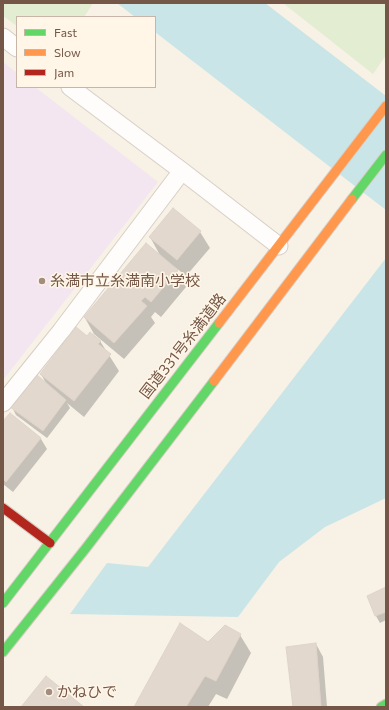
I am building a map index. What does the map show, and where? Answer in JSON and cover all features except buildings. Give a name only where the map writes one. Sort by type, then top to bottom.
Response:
[{"type":"main road","name":"国道331号糸満道路","points":[[3,603],[386,106]]},
{"type":"main road","points":[[3,652],[86,548],[386,155]]},
{"type":"main road","points":[[3,508],[47,546]]},
{"type":"main road","points":[[381,707],[386,704]]},
{"type":"street","points":[[3,37],[16,47]]},
{"type":"street","points":[[71,88],[279,246]]},
{"type":"street","points":[[3,403],[61,331],[182,171]]},
{"type":"shaded area","name":"糸満市立糸満南小学校","points":[[3,62],[16,72],[16,88],[36,88],[158,182],[3,380]]},
{"type":"green space","points":[[3,3],[93,3],[85,16],[16,16],[16,25],[3,16]]},
{"type":"green space","points":[[283,3],[386,3],[386,55],[373,74]]},
{"type":"water","points":[[117,3],[265,3],[386,96],[386,210],[156,33],[156,16],[134,16]]},
{"type":"water","points":[[386,258],[386,498],[325,527],[279,562],[238,617],[70,614],[107,563],[148,567]]},
{"type":"traffic: fast","points":[[352,199],[386,155]]},
{"type":"traffic: fast","points":[[3,603],[219,323]]},
{"type":"traffic: fast","points":[[3,652],[86,548],[214,381]]},
{"type":"traffic: fast","points":[[381,707],[386,704]]},
{"type":"traffic: slow","points":[[219,323],[386,106]]},
{"type":"traffic: slow","points":[[214,381],[352,199]]},
{"type":"traffic: jam","points":[[3,508],[50,543]]},
{"type":"place","name":"糸満市立糸満南小学校","points":[[42,281]]},
{"type":"place","name":"かねひで","points":[[49,692]]}]
